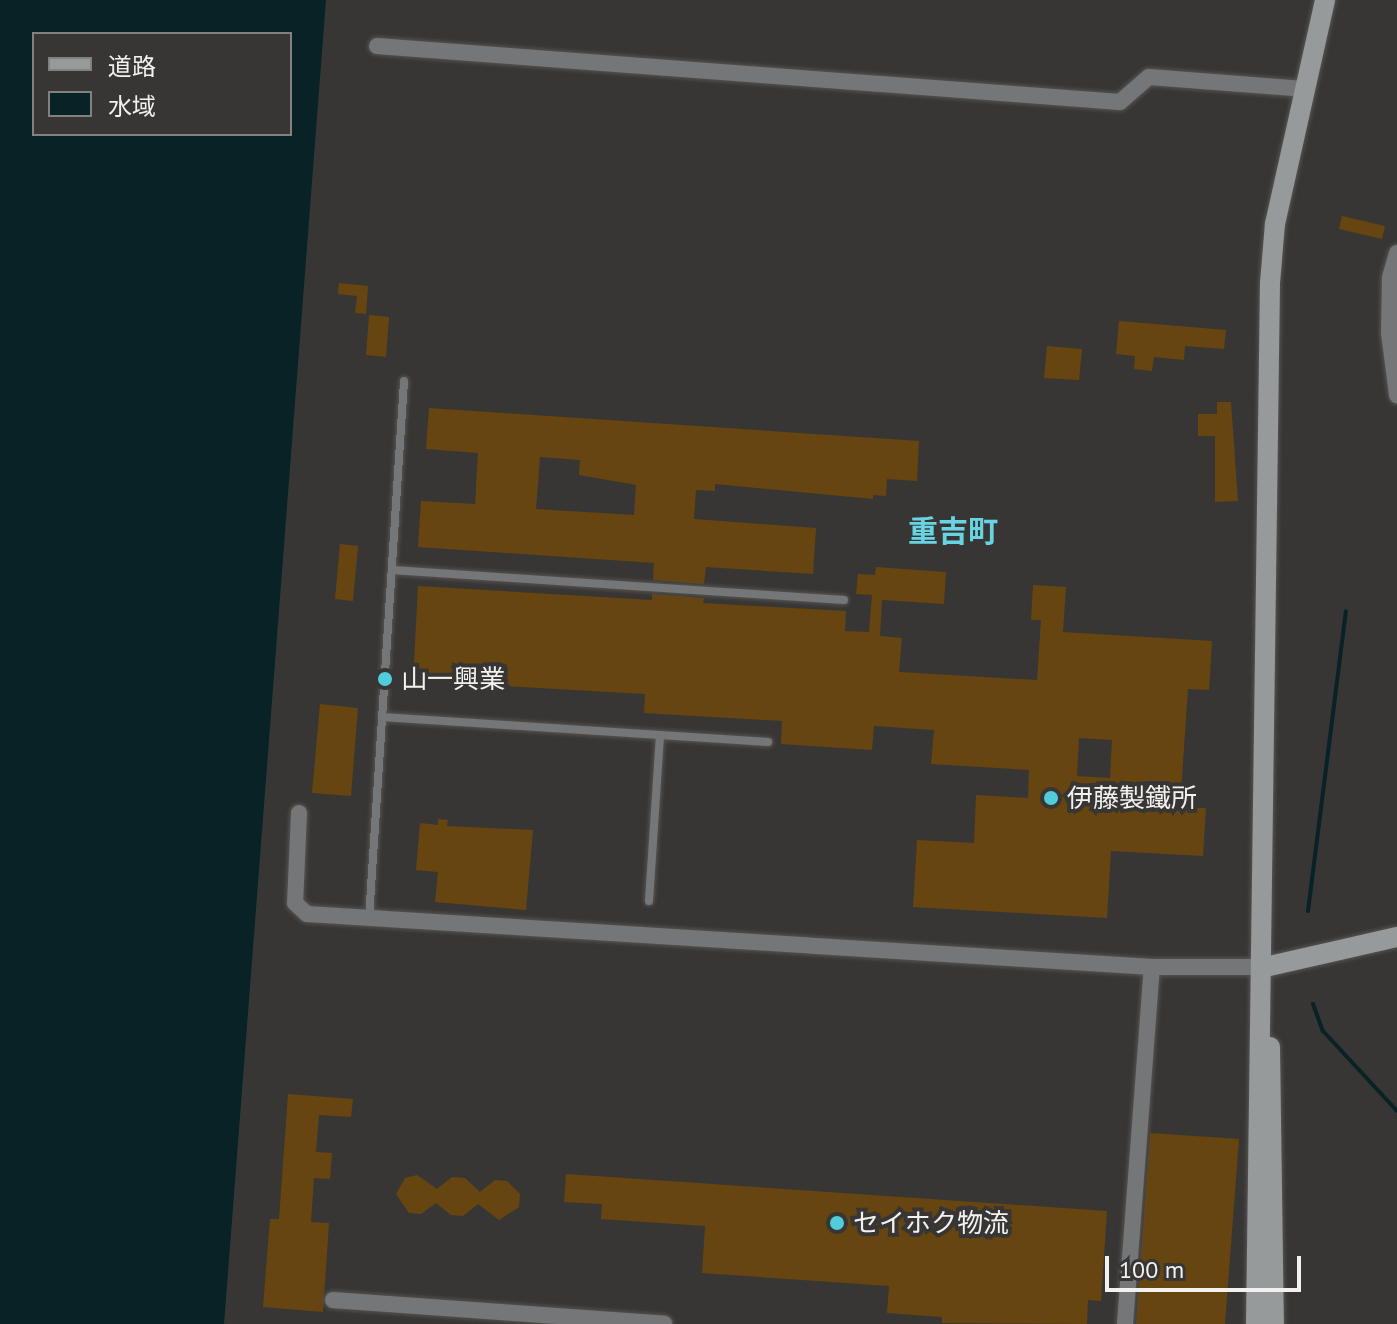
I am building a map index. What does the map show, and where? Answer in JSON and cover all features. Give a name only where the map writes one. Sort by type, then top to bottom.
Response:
[{"type":"street","points":[[1256,1324],[1257,1079],[1265,967],[1270,283],[1275,224],[1325,0]]},
{"type":"street","points":[[377,46],[1120,102],[1149,77],[1304,89]]},
{"type":"street","points":[[1397,253],[1390,278],[1397,395]]},
{"type":"street","points":[[299,813],[295,903],[307,914],[1152,967],[1265,967],[1397,937]]},
{"type":"street","points":[[1125,1324],[1152,967]]},
{"type":"street","points":[[1265,967],[1272,1084],[1274,1324]]},
{"type":"street","points":[[333,1300],[664,1324]]},
{"type":"lane","points":[[369,918],[404,381]]},
{"type":"lane","points":[[392,570],[844,600]]},
{"type":"lane","points":[[382,717],[768,742]]},
{"type":"lane","points":[[649,901],[660,735]]},
{"type":"water","points":[[0,0],[326,0],[224,1324],[0,1324]]},
{"type":"building","points":[[1342,216],[1385,226],[1382,239],[1339,229]]},
{"type":"building","points":[[339,283],[368,286],[366,314],[355,313],[357,296],[338,294]]},
{"type":"building","points":[[369,315],[389,317],[386,357],[366,355]]},
{"type":"building","points":[[1119,321],[1226,330],[1224,349],[1185,346],[1184,360],[1154,357],[1152,371],[1134,369],[1135,356],[1116,354]]},
{"type":"building","points":[[1047,346],[1082,349],[1079,380],[1044,378]]},
{"type":"building","points":[[1217,402],[1231,402],[1238,501],[1215,502],[1215,436],[1198,436],[1198,414],[1217,414]]},
{"type":"building","points":[[429,408],[919,441],[917,481],[887,479],[886,496],[873,495],[873,499],[715,484],[715,491],[696,490],[694,519],[816,528],[813,574],[706,567],[704,584],[653,580],[654,563],[418,547],[421,501],[475,504],[478,453],[426,449]],"holes":[[[540,457],[580,460],[579,475],[636,485],[634,515],[536,509]]]},
{"type":"building","points":[[340,544],[358,546],[353,601],[335,599]]},
{"type":"building","points":[[876,567],[946,572],[944,604],[882,600],[880,636],[902,638],[899,672],[1037,680],[1041,620],[1031,620],[1033,585],[1066,587],[1063,632],[1212,641],[1209,690],[1188,689],[1180,807],[1206,808],[1203,856],[1111,851],[1107,918],[913,907],[917,840],[974,843],[976,795],[1028,798],[1029,770],[931,764],[934,730],[874,726],[872,750],[781,744],[782,721],[644,713],[645,694],[413,681],[418,586],[652,600],[652,594],[704,598],[703,603],[846,611],[845,631],[869,632],[872,595],[856,594],[858,574],[875,575]],"holes":[[[1079,738],[1112,740],[1110,778],[1077,776]]]},
{"type":"building","points":[[320,704],[358,708],[351,796],[312,793]]},
{"type":"building","points":[[438,819],[448,820],[447,826],[533,830],[526,910],[435,902],[438,872],[416,870],[420,823],[438,825]]},
{"type":"building","points":[[288,1094],[353,1099],[351,1117],[319,1115],[316,1152],[332,1153],[330,1179],[314,1178],[311,1222],[329,1223],[323,1312],[263,1307],[270,1219],[279,1219]]},
{"type":"building","points":[[1150,1133],[1239,1139],[1225,1324],[1136,1324]]},
{"type":"building","points":[[566,1174],[1107,1211],[1101,1301],[1088,1300],[1087,1324],[942,1323],[942,1317],[887,1313],[889,1286],[702,1273],[705,1226],[601,1219],[602,1204],[564,1202]]},
{"type":"building","points":[[417,1175],[437,1189],[452,1177],[465,1178],[480,1192],[495,1180],[507,1181],[520,1194],[519,1207],[499,1220],[478,1204],[463,1216],[451,1215],[436,1203],[421,1214],[409,1213],[396,1194],[405,1178]]},
{"type":"waterway","points":[[1308,911],[1346,611]]},
{"type":"waterway","points":[[1313,1004],[1323,1031],[1397,1111]]},
{"type":"place","name":"山一興業","points":[[385,679]]},
{"type":"place","name":"伊藤製鐵所","points":[[1051,798]]},
{"type":"place","name":"セイホク物流","points":[[837,1223]]},
{"type":"district","name":"重吉町","points":[[953,531]]}]
